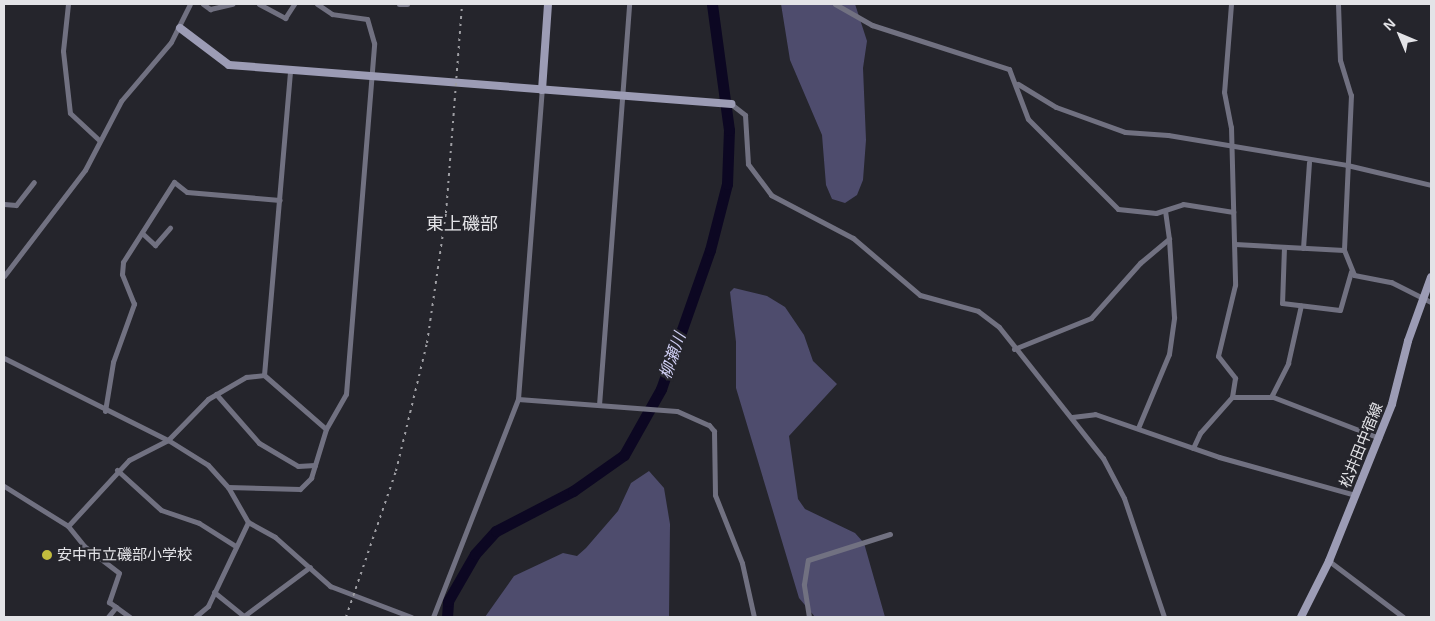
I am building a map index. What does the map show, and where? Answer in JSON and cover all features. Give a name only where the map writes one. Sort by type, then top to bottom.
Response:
[{"type":"street","points":[[68,4],[63,51],[70,114],[99,140]]},
{"type":"street","points":[[4,276],[85,170],[99,140],[133,84],[180,28],[190,4]]},
{"type":"street","points":[[203,4],[210,9],[232,4]]},
{"type":"street","points":[[259,4],[285,18],[294,4]]},
{"type":"street","points":[[228,486],[300,489],[315,465],[326,429],[346,394],[371,78],[372,24],[367,18],[332,14],[317,4]]},
{"type":"street","points":[[399,4],[407,4]]},
{"type":"street","points":[[433,617],[518,398],[548,4]]},
{"type":"street","points":[[599,405],[629,4]]},
{"type":"street","points":[[835,4],[872,25],[1003,65],[1018,84],[1056,107],[1125,132],[1168,135],[1309,162],[1347,165],[1431,185]]},
{"type":"street","points":[[1193,448],[1200,433],[1232,397],[1235,378],[1218,356],[1234,301],[1235,244],[1232,148],[1224,92],[1231,4]]},
{"type":"street","points":[[1284,247],[1282,303],[1340,310],[1351,272],[1344,250],[1350,95],[1340,60],[1338,4]]},
{"type":"street","points":[[180,28],[229,65],[290,72],[731,104],[746,115],[748,164],[771,196],[853,238],[920,295],[988,316],[1072,417],[1103,458],[1124,498],[1164,617]]},
{"type":"street","points":[[264,375],[290,72]]},
{"type":"street","points":[[1018,84],[1028,120],[1118,209],[1140,214],[1165,211],[1183,204],[1233,212]]},
{"type":"street","points":[[1303,248],[1309,162]]},
{"type":"street","points":[[4,204],[16,205],[34,182]]},
{"type":"street","points":[[105,411],[114,362],[134,304],[122,274],[123,262],[174,182],[187,192],[280,200]]},
{"type":"street","points":[[1138,428],[1169,354],[1174,317],[1169,239],[1165,211]]},
{"type":"street","points":[[142,233],[155,245],[170,228]]},
{"type":"street","points":[[1014,349],[1056,336],[1090,318],[1140,263],[1169,239]]},
{"type":"street","points":[[1235,244],[1344,250]]},
{"type":"street","points":[[1351,272],[1423,296],[1431,302]]},
{"type":"street","name":"松井田中宿線","points":[[1301,617],[1329,561],[1379,438],[1423,296],[1431,277]]},
{"type":"street","points":[[1271,397],[1288,363],[1301,305]]},
{"type":"street","points":[[4,358],[105,411],[168,440],[208,465],[228,486],[248,522],[275,537],[330,586],[412,617]]},
{"type":"street","points":[[68,526],[117,470],[168,440],[216,394],[246,377],[264,375],[326,429]]},
{"type":"street","points":[[216,394],[259,443],[298,466],[315,465]]},
{"type":"street","points":[[1232,397],[1271,397],[1379,438]]},
{"type":"street","points":[[518,398],[659,409],[692,414],[714,431],[715,495],[742,563],[754,617]]},
{"type":"street","points":[[1072,417],[1095,414],[1193,448],[1355,495]]},
{"type":"street","points":[[117,470],[161,510],[199,523],[234,545]]},
{"type":"street","points":[[4,486],[68,526],[84,546],[119,574],[109,602],[130,617]]},
{"type":"street","points":[[195,617],[208,606],[234,545],[248,522]]},
{"type":"street","points":[[809,617],[804,584],[808,560],[890,534]]},
{"type":"street","points":[[1329,561],[1403,617]]},
{"type":"street","points":[[214,592],[244,616],[310,567]]},
{"type":"street","points":[[108,617],[116,608]]},
{"type":"shaded area","points":[[781,4],[855,4],[867,41],[863,68],[866,140],[863,180],[857,195],[845,203],[832,199],[826,185],[822,135],[790,60]]},
{"type":"shaded area","points":[[734,288],[767,296],[785,307],[804,335],[813,361],[837,384],[789,436],[798,499],[805,509],[855,533],[864,543],[885,617],[815,617],[799,598],[736,388],[736,342],[730,292]]},
{"type":"shaded area","points":[[649,471],[664,488],[670,524],[669,617],[485,617],[514,576],[563,553],[577,556],[586,548],[618,511],[631,483]]},
{"type":"waterway","name":"柳瀬川","points":[[447,617],[448,601],[475,554],[496,531],[573,491],[624,455],[661,389],[710,250],[727,184],[729,130],[712,4]]},
{"type":"railway","points":[[346,617],[396,471],[427,343],[446,213],[462,4]]},
{"type":"place","name":"安中市立磯部小学校","points":[[47,555]]},
{"type":"district","name":"東上磯部","points":[[462,224]]}]
